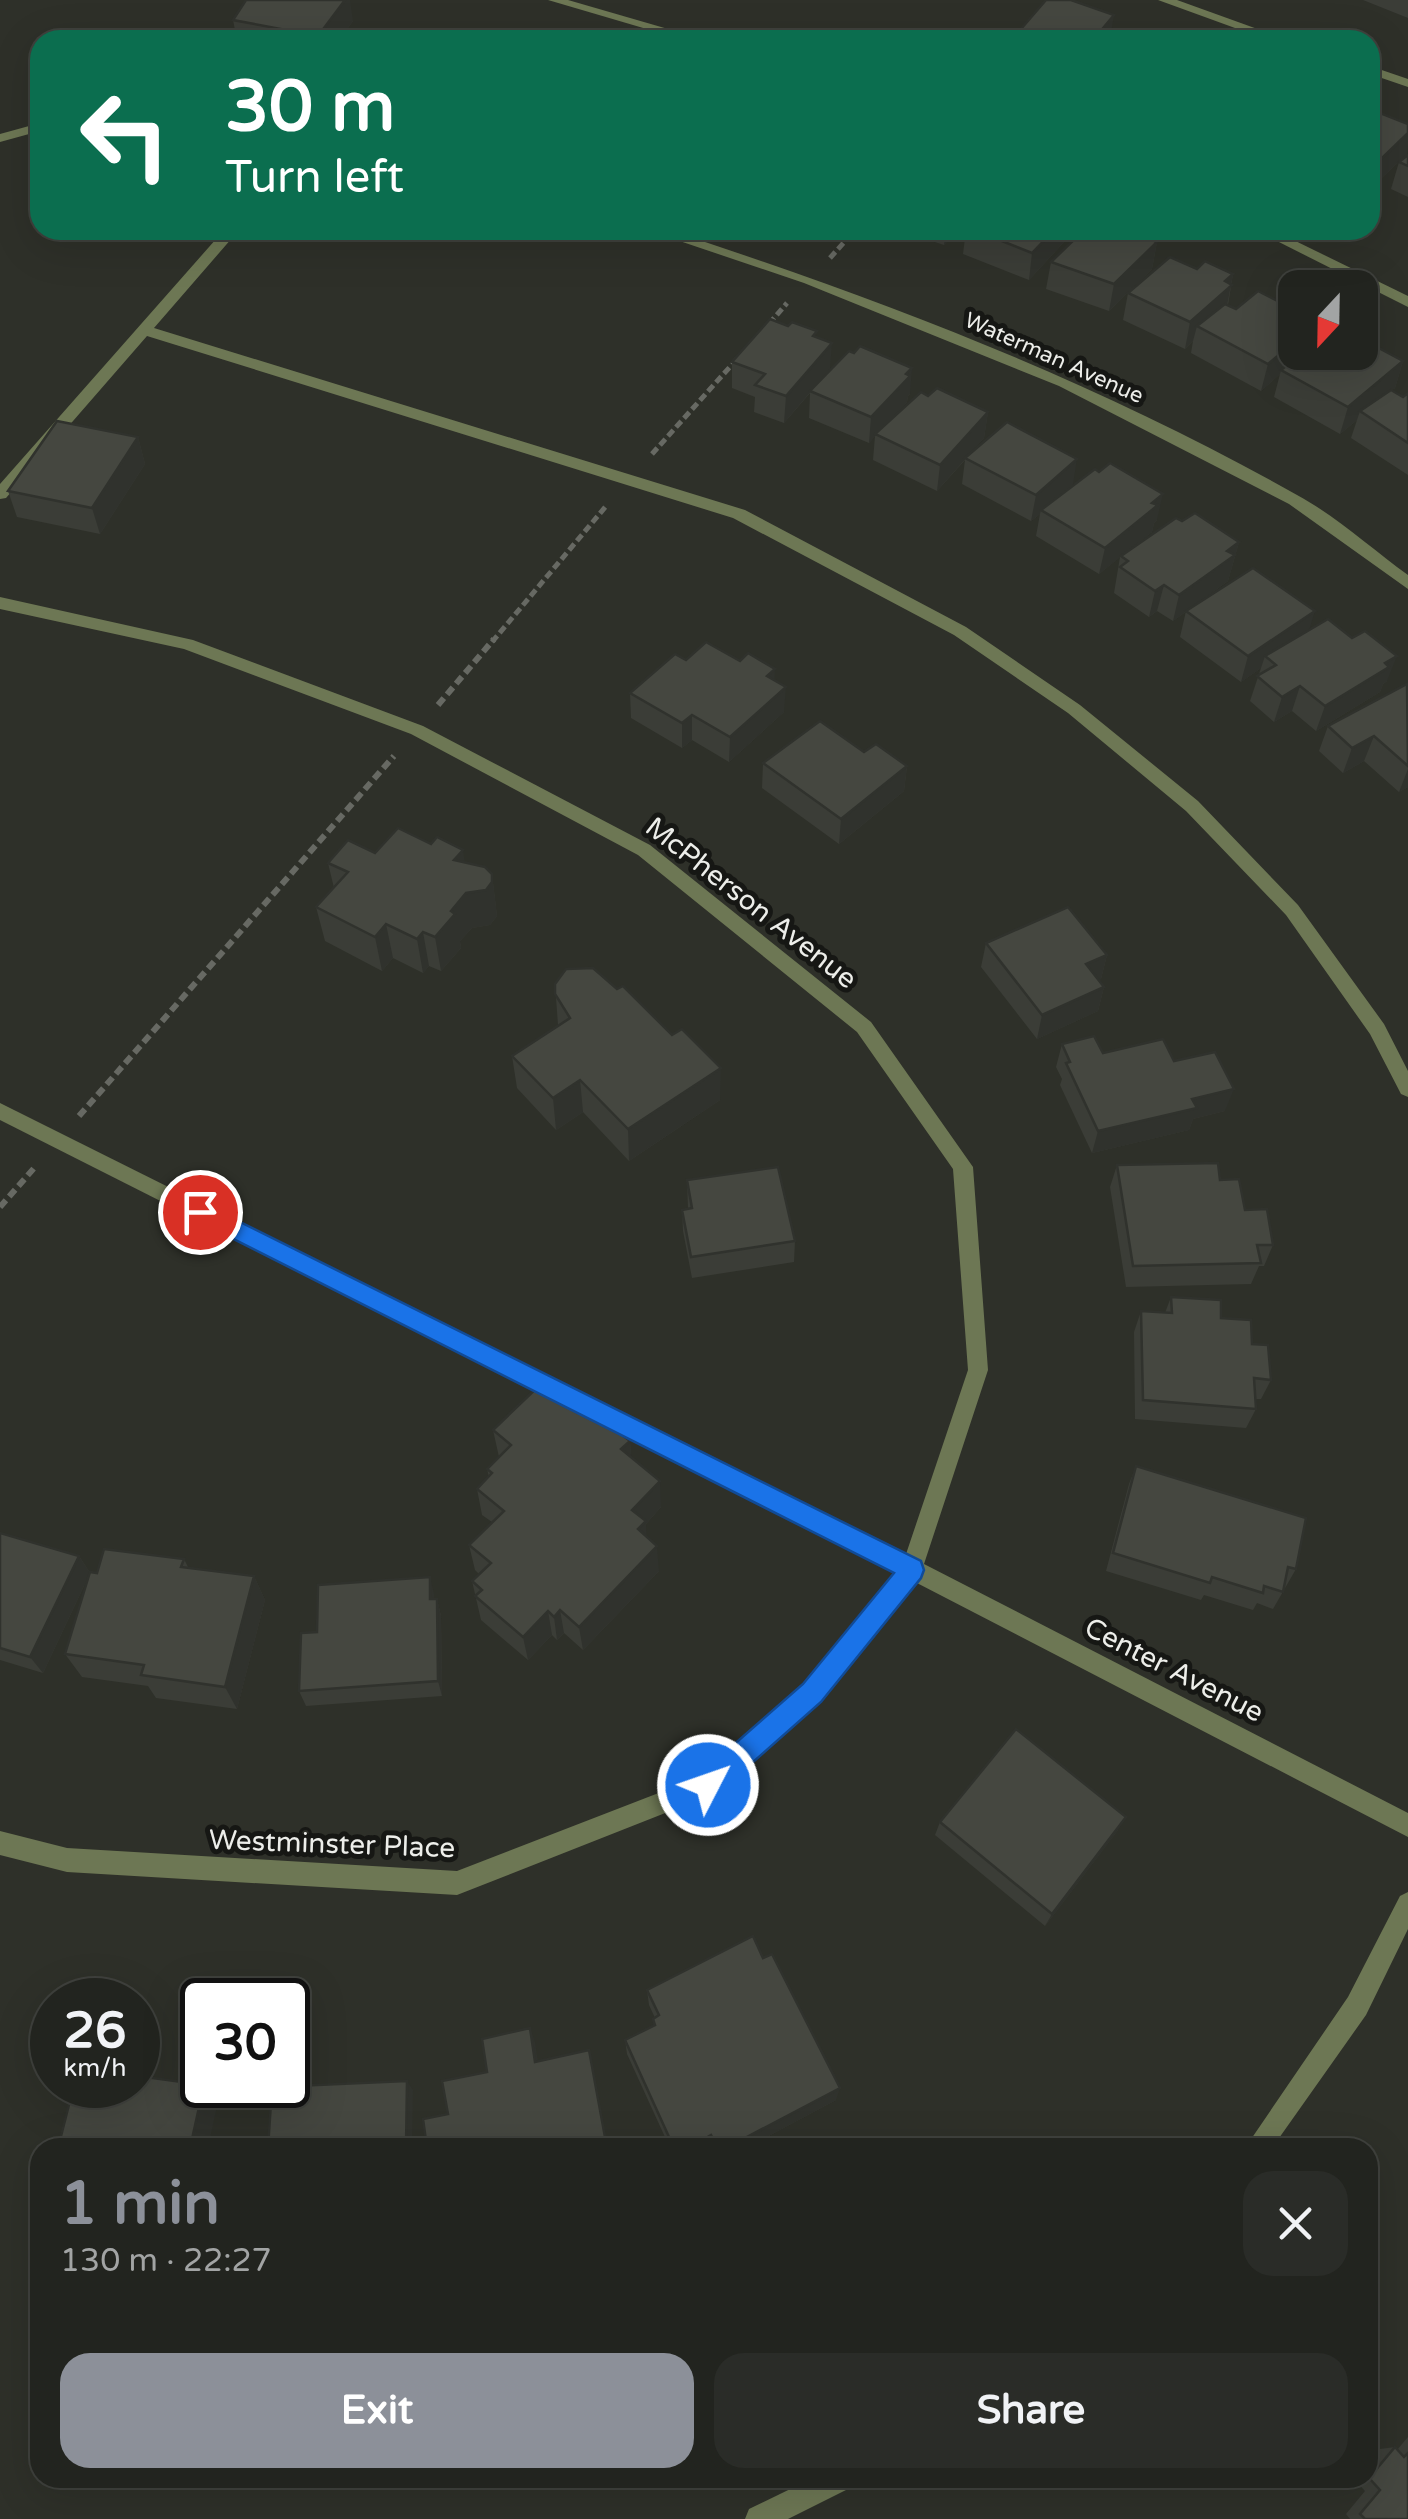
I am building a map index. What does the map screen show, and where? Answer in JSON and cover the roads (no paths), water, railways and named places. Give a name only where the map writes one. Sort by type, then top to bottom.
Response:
[{"type":"street","points":[[554,0],[663,30]]},
{"type":"street","points":[[1164,0],[1252,30]]},
{"type":"street","points":[[1380,74],[1408,84]]},
{"type":"street","points":[[0,138],[30,130]]},
{"type":"street","points":[[0,494],[223,240]]},
{"type":"street","name":"Waterman Avenue","points":[[685,240],[808,280],[1064,382],[1295,500],[1408,583]]},
{"type":"street","points":[[1282,240],[1408,302]]},
{"type":"street","points":[[144,330],[739,514],[960,631],[1074,709],[1192,806],[1292,910],[1378,1029],[1408,1089]]},
{"type":"street","name":"McPherson Avenue","points":[[0,603],[187,644],[417,730],[644,850],[864,1026],[964,1167],[978,1370],[912,1570]]},
{"type":"street","name":"Center Avenue","points":[[0,1111],[912,1570],[1408,1825]]},
{"type":"street","name":"Westminster Place","points":[[0,1843],[67,1860],[458,1884],[708,1785],[812,1693],[912,1570]]},
{"type":"street","points":[[1264,2138],[1358,2006],[1408,1904]]},
{"type":"street","points":[[759,2519],[820,2488]]}]
